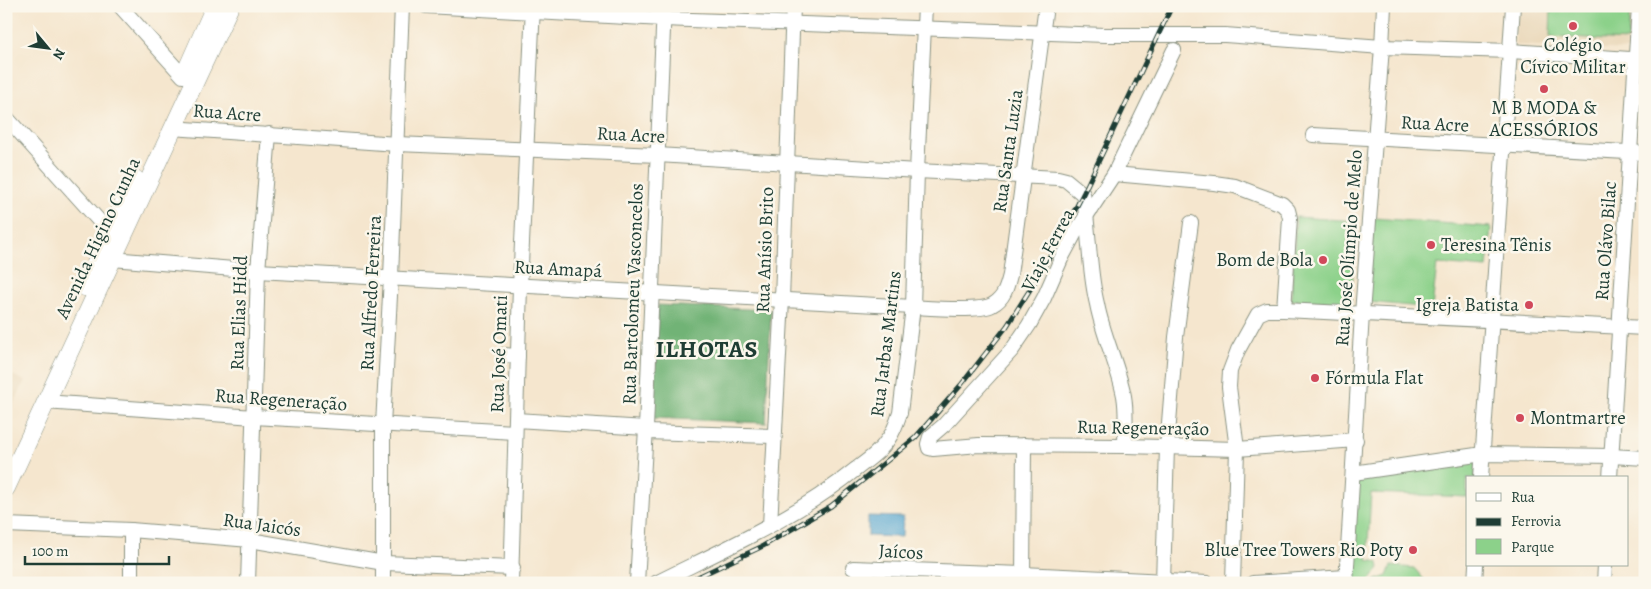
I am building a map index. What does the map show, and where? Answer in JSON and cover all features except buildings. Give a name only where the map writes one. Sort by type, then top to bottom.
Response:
[{"type":"main road","name":"Avenida Higino Cunha","points":[[6,459],[216,6]]},
{"type":"main road","name":"Avenida Higino Cunha","points":[[6,488],[230,6]]},
{"type":"street","points":[[120,6],[183,76]]},
{"type":"street","name":"Rua Alfredo Ferreira","points":[[383,583],[383,425],[402,6]]},
{"type":"street","points":[[426,6],[664,12],[793,23],[1105,35],[1225,36],[1640,59]]},
{"type":"street","name":"Rua Anísio Brito","points":[[770,524],[782,299],[794,6]]},
{"type":"street","name":"Rua Jarbas Martins","points":[[656,583],[770,524],[788,517],[845,478],[880,449],[890,437],[900,414],[913,307],[925,6]]},
{"type":"street","name":"Rua Santa Luzia","points":[[1000,299],[1006,290],[1010,275],[1046,6]]},
{"type":"street","name":"Rua José Olímpio de Melo","points":[[1346,580],[1356,440],[1362,314],[1376,140],[1384,6]]},
{"type":"street","points":[[1481,476],[1513,6]]},
{"type":"street","name":"Rua Olávo Bilac","points":[[1610,476],[1620,326],[1638,153],[1639,6]]},
{"type":"street","name":"Rua José Omati","points":[[511,583],[513,568],[520,286],[532,9]]},
{"type":"street","name":"Rua Bartolomeu Vasconcelos","points":[[637,583],[646,430],[664,12]]},
{"type":"street","name":"Viaje Ferrea","points":[[930,448],[928,444],[930,438],[1012,350],[1030,325],[1075,233],[1114,174],[1174,50]]},
{"type":"street","points":[[6,117],[110,233]]},
{"type":"street","name":"Rua Acre","points":[[172,128],[397,144],[658,155],[1066,180],[1083,194],[1087,216]]},
{"type":"street","name":"Rua Elias Hidd","points":[[248,583],[258,271],[269,134]]},
{"type":"street","name":"Rua Acre","points":[[1313,136],[1638,153]]},
{"type":"street","points":[[1114,174],[1214,182],[1236,186],[1282,204],[1288,210],[1290,218],[1284,310]]},
{"type":"street","points":[[1087,216],[1089,258],[1096,304],[1124,396],[1126,411],[1125,446]]},
{"type":"street","points":[[1163,582],[1167,447],[1176,337],[1191,223]]},
{"type":"street","name":"Rua Amapá","points":[[112,259],[258,271],[913,307],[980,308],[992,306],[1000,299]]},
{"type":"street","points":[[1233,583],[1237,450],[1229,387],[1230,371],[1238,350],[1258,314],[1267,310],[1284,310],[1645,328]]},
{"type":"street","points":[[503,355],[518,356]]},
{"type":"street","name":"Rua Regeneração","points":[[45,402],[383,425],[516,426],[774,436]]},
{"type":"street","name":"Rua Regeneração","points":[[930,448],[1024,445],[1237,450],[1356,440]]},
{"type":"street","points":[[1023,578],[1024,445]]},
{"type":"street","points":[[1353,472],[1483,454],[1645,458]]},
{"type":"street","name":"Rua Jaicós","points":[[6,525],[131,530],[250,540],[384,563],[513,568]]},
{"type":"street","points":[[130,583],[131,530]]},
{"type":"street","points":[[1475,583],[1476,566]]},
{"type":"street","points":[[1604,583],[1605,566]]},
{"type":"street","name":"Jaícos","points":[[853,568],[947,578]]},
{"type":"street","points":[[947,578],[952,571],[1023,578],[1207,583]]},
{"type":"street","points":[[1253,583],[1346,580]]},
{"type":"shaded area","name":"Colégio Cívico Militar","points":[[1517,6],[1632,6],[1629,50],[1515,45]]},
{"type":"shaded area","points":[[6,372],[25,381],[6,420]]},
{"type":"shaded area","points":[[412,571],[494,572],[494,583],[412,583]]},
{"type":"green space","points":[[1551,6],[1630,6],[1628,41],[1550,37]]},
{"type":"green space","name":"Bom de Bola","points":[[1296,217],[1356,221],[1351,303],[1291,300]]},
{"type":"green space","name":"Teresina Tênis","points":[[1374,218],[1491,227],[1487,268],[1437,264],[1432,308],[1367,302]]},
{"type":"green space","points":[[658,305],[771,310],[766,423],[653,418]]},
{"type":"green space","points":[[1476,458],[1475,476],[1466,476],[1466,497],[1371,493],[1367,560],[1378,562],[1379,569],[1367,583],[1353,583],[1357,475]]},
{"type":"green space","points":[[1391,566],[1414,568],[1427,583],[1373,583],[1375,580],[1387,576]]},
{"type":"water","points":[[868,516],[903,517],[902,537],[868,536]]},
{"type":"railway","points":[[685,583],[763,546],[831,506],[915,438],[961,385],[1007,326],[1061,237],[1172,6]]},
{"type":"place","name":"Colégio Cívico Militar","points":[[1573,26]]},
{"type":"place","name":"M B MODA & ACESSÓRIOS","points":[[1544,89]]},
{"type":"place","name":"Teresina Tênis","points":[[1431,245]]},
{"type":"place","name":"Bom de Bola","points":[[1323,260]]},
{"type":"place","name":"Igreja Batista","points":[[1529,305]]},
{"type":"place","name":"Fórmula Flat","points":[[1315,378]]},
{"type":"place","name":"Montmartre","points":[[1520,418]]},
{"type":"place","name":"Blue Tree Towers Rio Poty","points":[[1413,550]]},
{"type":"district","name":"ILHOTAS","points":[[707,349]]}]
